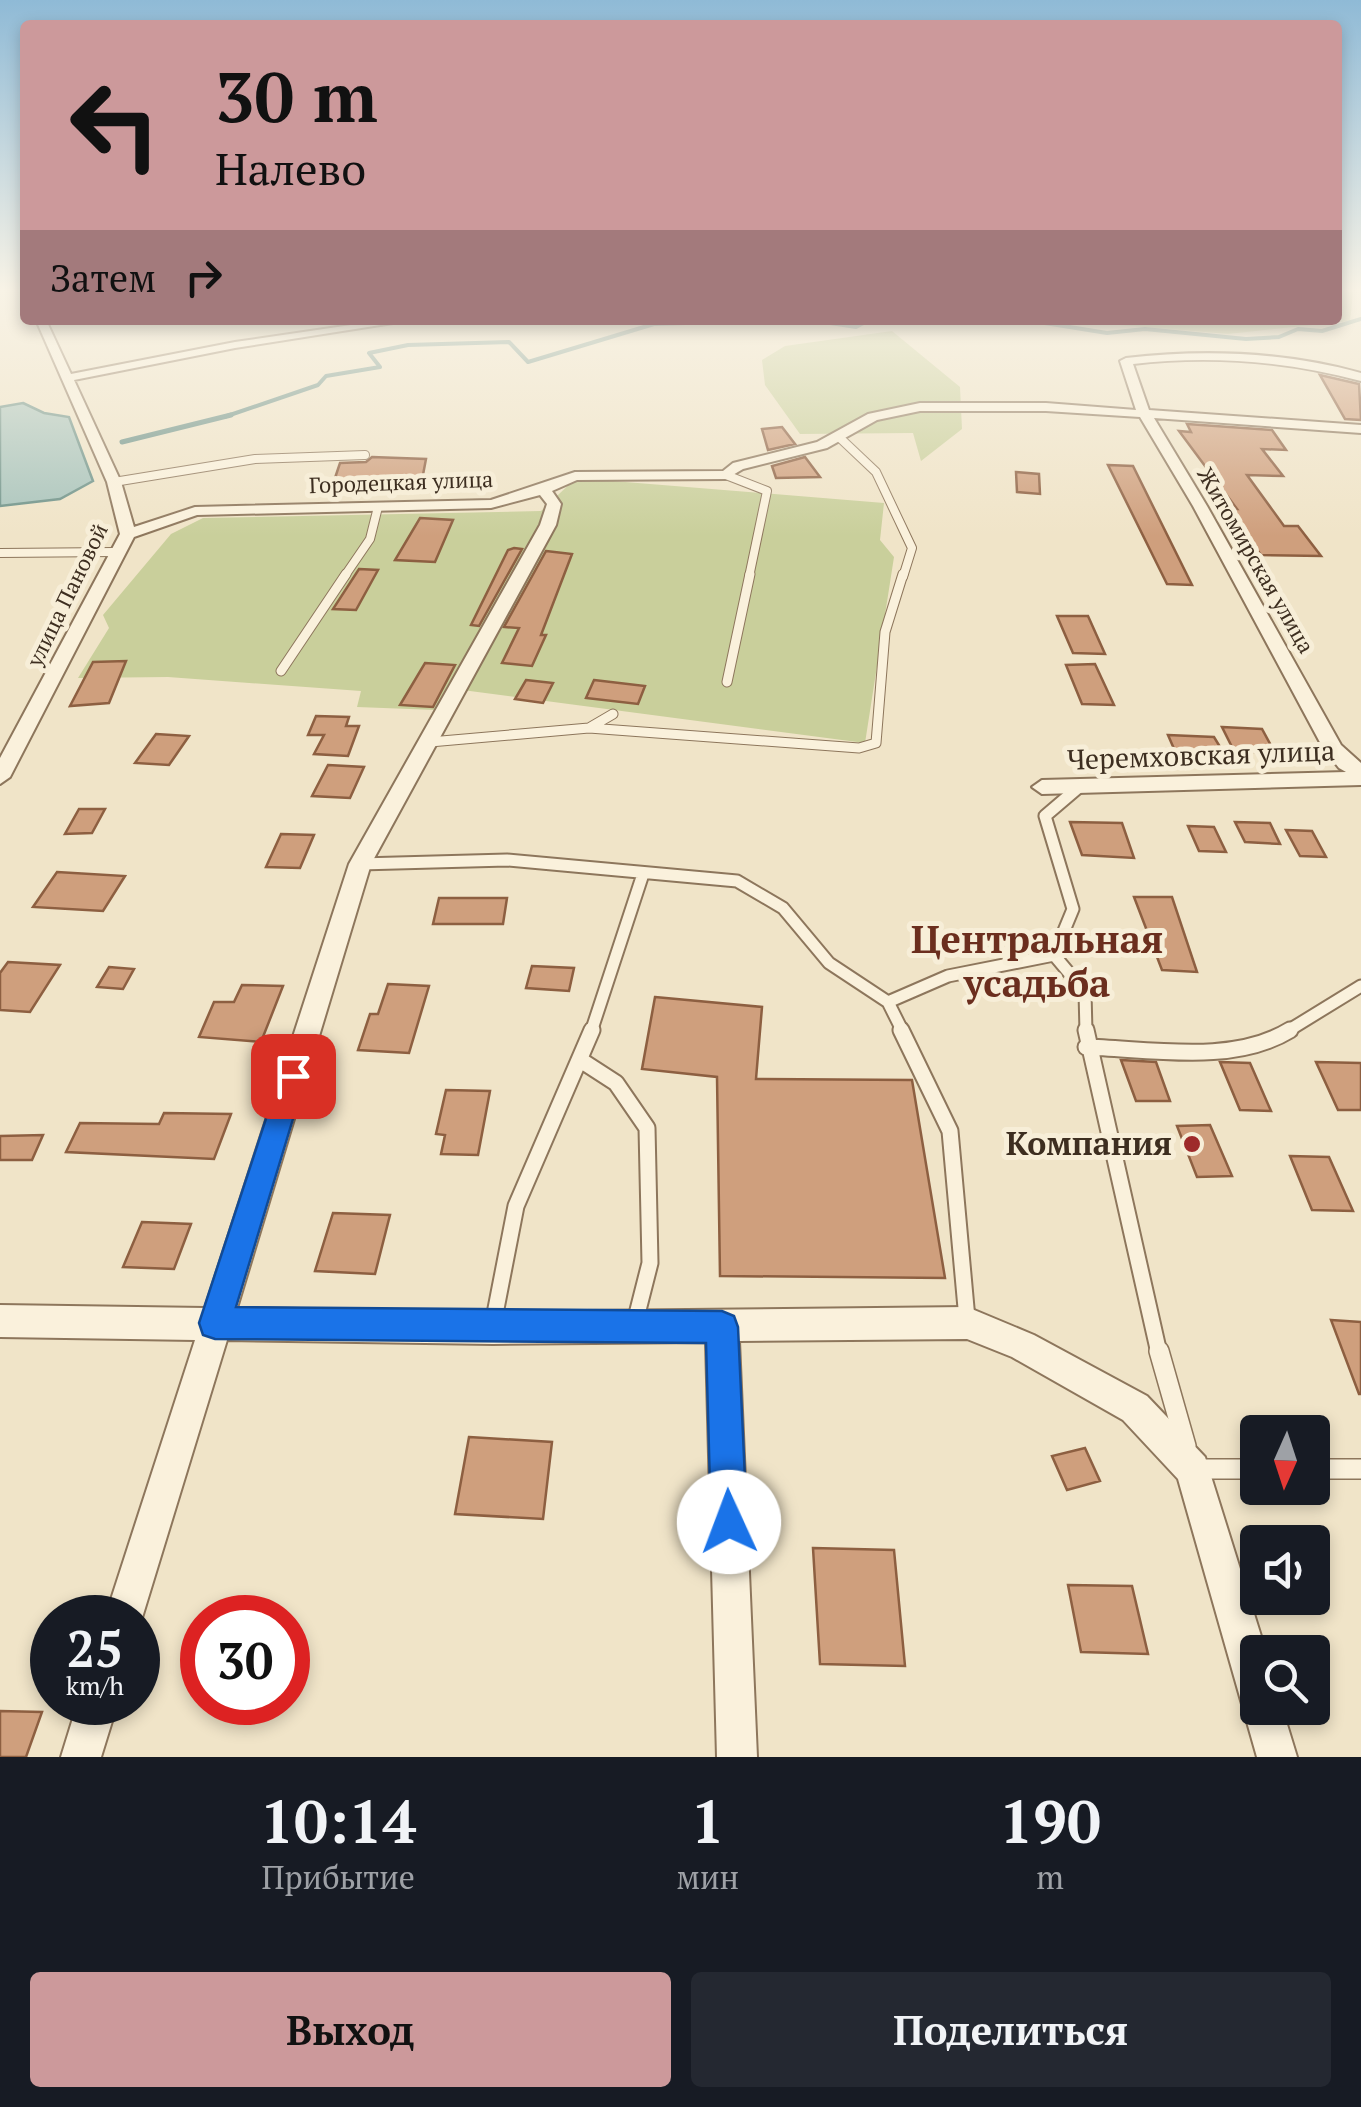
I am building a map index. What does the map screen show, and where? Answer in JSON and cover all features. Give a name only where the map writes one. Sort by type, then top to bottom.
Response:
[{"type":"street","name":"улица Пановой","points":[[0,776],[115,552],[128,534],[114,482],[64,372]]},
{"type":"street","points":[[67,378],[97,372]]},
{"type":"street","name":"Житомирская улица","points":[[1130,372],[1144,413],[1200,506],[1333,748],[1361,774]]},
{"type":"street","name":"Городецкая улица","points":[[128,534],[195,512],[491,504],[544,490],[575,476],[726,475],[738,466],[839,437],[893,412],[1046,407],[1361,429]]},
{"type":"street","points":[[131,1595],[360,864],[548,525],[554,504],[544,490]]},
{"type":"street","name":"Черемховская улица","points":[[1042,787],[1361,774]]},
{"type":"street","points":[[0,1321],[493,1328],[967,1323],[1023,1346],[1135,1408],[1193,1469],[1242,1635]]},
{"type":"street","points":[[722,1327],[737,1757]]},
{"type":"street","points":[[81,1757],[91,1725]]},
{"type":"street","points":[[1267,1725],[1277,1757]]},
{"type":"lane","points":[[430,742],[589,728],[859,748],[876,744],[885,632],[912,548],[876,472],[839,437]]},
{"type":"lane","points":[[114,482],[255,459],[366,455]]},
{"type":"lane","points":[[726,475],[767,491],[727,682]]},
{"type":"lane","points":[[282,671],[370,539],[378,507]]},
{"type":"lane","points":[[0,553],[115,552]]},
{"type":"lane","points":[[589,728],[613,714]]},
{"type":"lane","points":[[1054,955],[1073,910],[1046,816],[1079,787]]},
{"type":"lane","points":[[360,864],[508,860],[738,881],[783,908],[829,963],[888,1002],[950,1131],[967,1323]]},
{"type":"lane","points":[[493,1328],[516,1206],[582,1061],[642,874]]},
{"type":"lane","points":[[888,1002],[948,976],[1054,955]]},
{"type":"lane","points":[[1054,955],[1085,992],[1086,1047],[1144,1303],[1193,1469],[1240,1469]]},
{"type":"lane","points":[[1086,1047],[1226,1051],[1272,1041],[1361,986]]},
{"type":"lane","points":[[582,1061],[616,1083],[648,1128],[650,1263],[634,1327]]},
{"type":"lane","points":[[1330,1469],[1361,1469]]},
{"type":"green space","points":[[763,372],[942,372],[960,387],[962,429],[921,461],[913,433],[800,434],[765,385]]},
{"type":"green space","points":[[576,478],[884,503],[880,540],[894,557],[865,743],[447,688],[436,710],[357,707],[361,691],[168,677],[78,678],[109,628],[103,615],[171,534],[203,518],[541,511]]},
{"type":"water","points":[[23,403],[44,413],[69,417],[93,481],[60,499],[0,506],[0,407]]},
{"type":"building","points":[[1320,375],[1359,384],[1361,420],[1345,419]]},
{"type":"building","points":[[1187,424],[1272,430],[1286,450],[1262,449],[1283,476],[1247,475],[1284,526],[1298,526],[1321,556],[1261,555],[1227,509],[1237,509],[1179,431],[1191,432]]},
{"type":"building","points":[[782,427],[795,444],[768,450],[762,429]]},
{"type":"building","points":[[372,457],[426,459],[422,480],[333,484],[340,463],[366,462]]},
{"type":"building","points":[[805,457],[820,477],[776,478],[772,466]]},
{"type":"building","points":[[1108,465],[1133,466],[1192,585],[1167,584]]},
{"type":"building","points":[[1016,472],[1039,474],[1040,494],[1017,492]]},
{"type":"building","points":[[420,518],[453,520],[435,562],[395,560]]},
{"type":"building","points":[[522,549],[479,626],[471,625],[508,550]]},
{"type":"building","points":[[546,551],[572,554],[541,635],[546,635],[532,666],[502,663],[519,628],[504,627]]},
{"type":"building","points":[[359,569],[378,570],[356,610],[333,609]]},
{"type":"building","points":[[1057,616],[1088,616],[1105,654],[1073,653]]},
{"type":"building","points":[[126,661],[109,703],[70,706],[93,662]]},
{"type":"building","points":[[425,663],[455,665],[433,707],[400,705]]},
{"type":"building","points":[[1095,664],[1114,705],[1082,704],[1066,665]]},
{"type":"building","points":[[526,680],[553,683],[543,703],[515,699]]},
{"type":"building","points":[[594,680],[645,686],[638,704],[586,698]]},
{"type":"building","points":[[316,716],[349,717],[346,726],[359,726],[348,756],[314,754],[324,735],[308,735]]},
{"type":"building","points":[[1222,727],[1262,729],[1275,753],[1234,751]]},
{"type":"building","points":[[156,734],[189,736],[169,765],[135,763]]},
{"type":"building","points":[[1168,735],[1214,737],[1228,760],[1178,758]]},
{"type":"building","points":[[328,765],[364,767],[350,798],[312,796]]},
{"type":"building","points":[[79,809],[105,809],[92,833],[65,834]]},
{"type":"building","points":[[1070,822],[1122,823],[1134,858],[1082,855]]},
{"type":"building","points":[[1235,822],[1270,823],[1280,844],[1245,842]]},
{"type":"building","points":[[1188,826],[1214,827],[1226,852],[1199,851]]},
{"type":"building","points":[[1286,830],[1312,831],[1326,857],[1300,856]]},
{"type":"building","points":[[281,834],[314,835],[300,868],[266,867]]},
{"type":"building","points":[[57,872],[125,876],[103,911],[33,907]]},
{"type":"building","points":[[1134,897],[1172,897],[1197,972],[1162,970]]},
{"type":"building","points":[[439,898],[507,898],[503,924],[433,924]]},
{"type":"building","points":[[8,962],[60,965],[30,1012],[0,1010],[0,973]]},
{"type":"building","points":[[532,966],[574,968],[569,991],[526,988]]},
{"type":"building","points":[[109,967],[134,969],[123,989],[97,987]]},
{"type":"building","points":[[388,984],[429,986],[409,1053],[358,1050],[370,1014],[378,1014]]},
{"type":"building","points":[[242,985],[283,986],[261,1042],[199,1037],[214,1002],[234,1002]]},
{"type":"building","points":[[655,997],[762,1007],[756,1079],[912,1080],[945,1278],[720,1276],[717,1077],[642,1069]]},
{"type":"building","points":[[1121,1060],[1156,1062],[1170,1101],[1136,1101]]},
{"type":"building","points":[[1220,1062],[1250,1063],[1271,1111],[1240,1110]]},
{"type":"building","points":[[1316,1062],[1361,1063],[1361,1110],[1338,1110]]},
{"type":"building","points":[[446,1090],[490,1091],[478,1155],[441,1154],[445,1135],[436,1134]]},
{"type":"building","points":[[164,1113],[231,1114],[214,1159],[66,1152],[80,1123],[159,1124]]},
{"type":"building","points":[[1210,1125],[1232,1176],[1197,1177],[1177,1126]]},
{"type":"building","points":[[43,1135],[32,1160],[0,1160],[0,1136]]},
{"type":"building","points":[[1290,1156],[1329,1157],[1353,1211],[1312,1210]]},
{"type":"building","points":[[333,1213],[390,1215],[375,1274],[315,1271]]},
{"type":"building","points":[[142,1222],[191,1224],[174,1269],[123,1267]]},
{"type":"building","points":[[1331,1320],[1361,1322],[1361,1394],[1359,1394]]},
{"type":"building","points":[[469,1437],[552,1442],[543,1519],[455,1514]]},
{"type":"building","points":[[1085,1448],[1100,1481],[1067,1490],[1052,1456]]},
{"type":"building","points":[[813,1548],[894,1550],[905,1666],[820,1664]]},
{"type":"building","points":[[1068,1585],[1132,1586],[1148,1654],[1081,1652]]},
{"type":"building","points":[[0,1711],[30,1712],[30,1725],[37,1725],[26,1757],[0,1757]]},
{"type":"waterway","points":[[227,416],[318,385],[326,376],[350,372]]},
{"type":"waterway","points":[[227,416],[231,415]]},
{"type":"waterway","points":[[122,442],[227,416]]},
{"type":"place","name":"Компания","points":[[1192,1144]]},
{"type":"district","name":"Центральная усадьба","points":[[1037,962]]},
{"type":"route","points":[[293,1076],[215,1323],[722,1327],[729,1522]]}]
